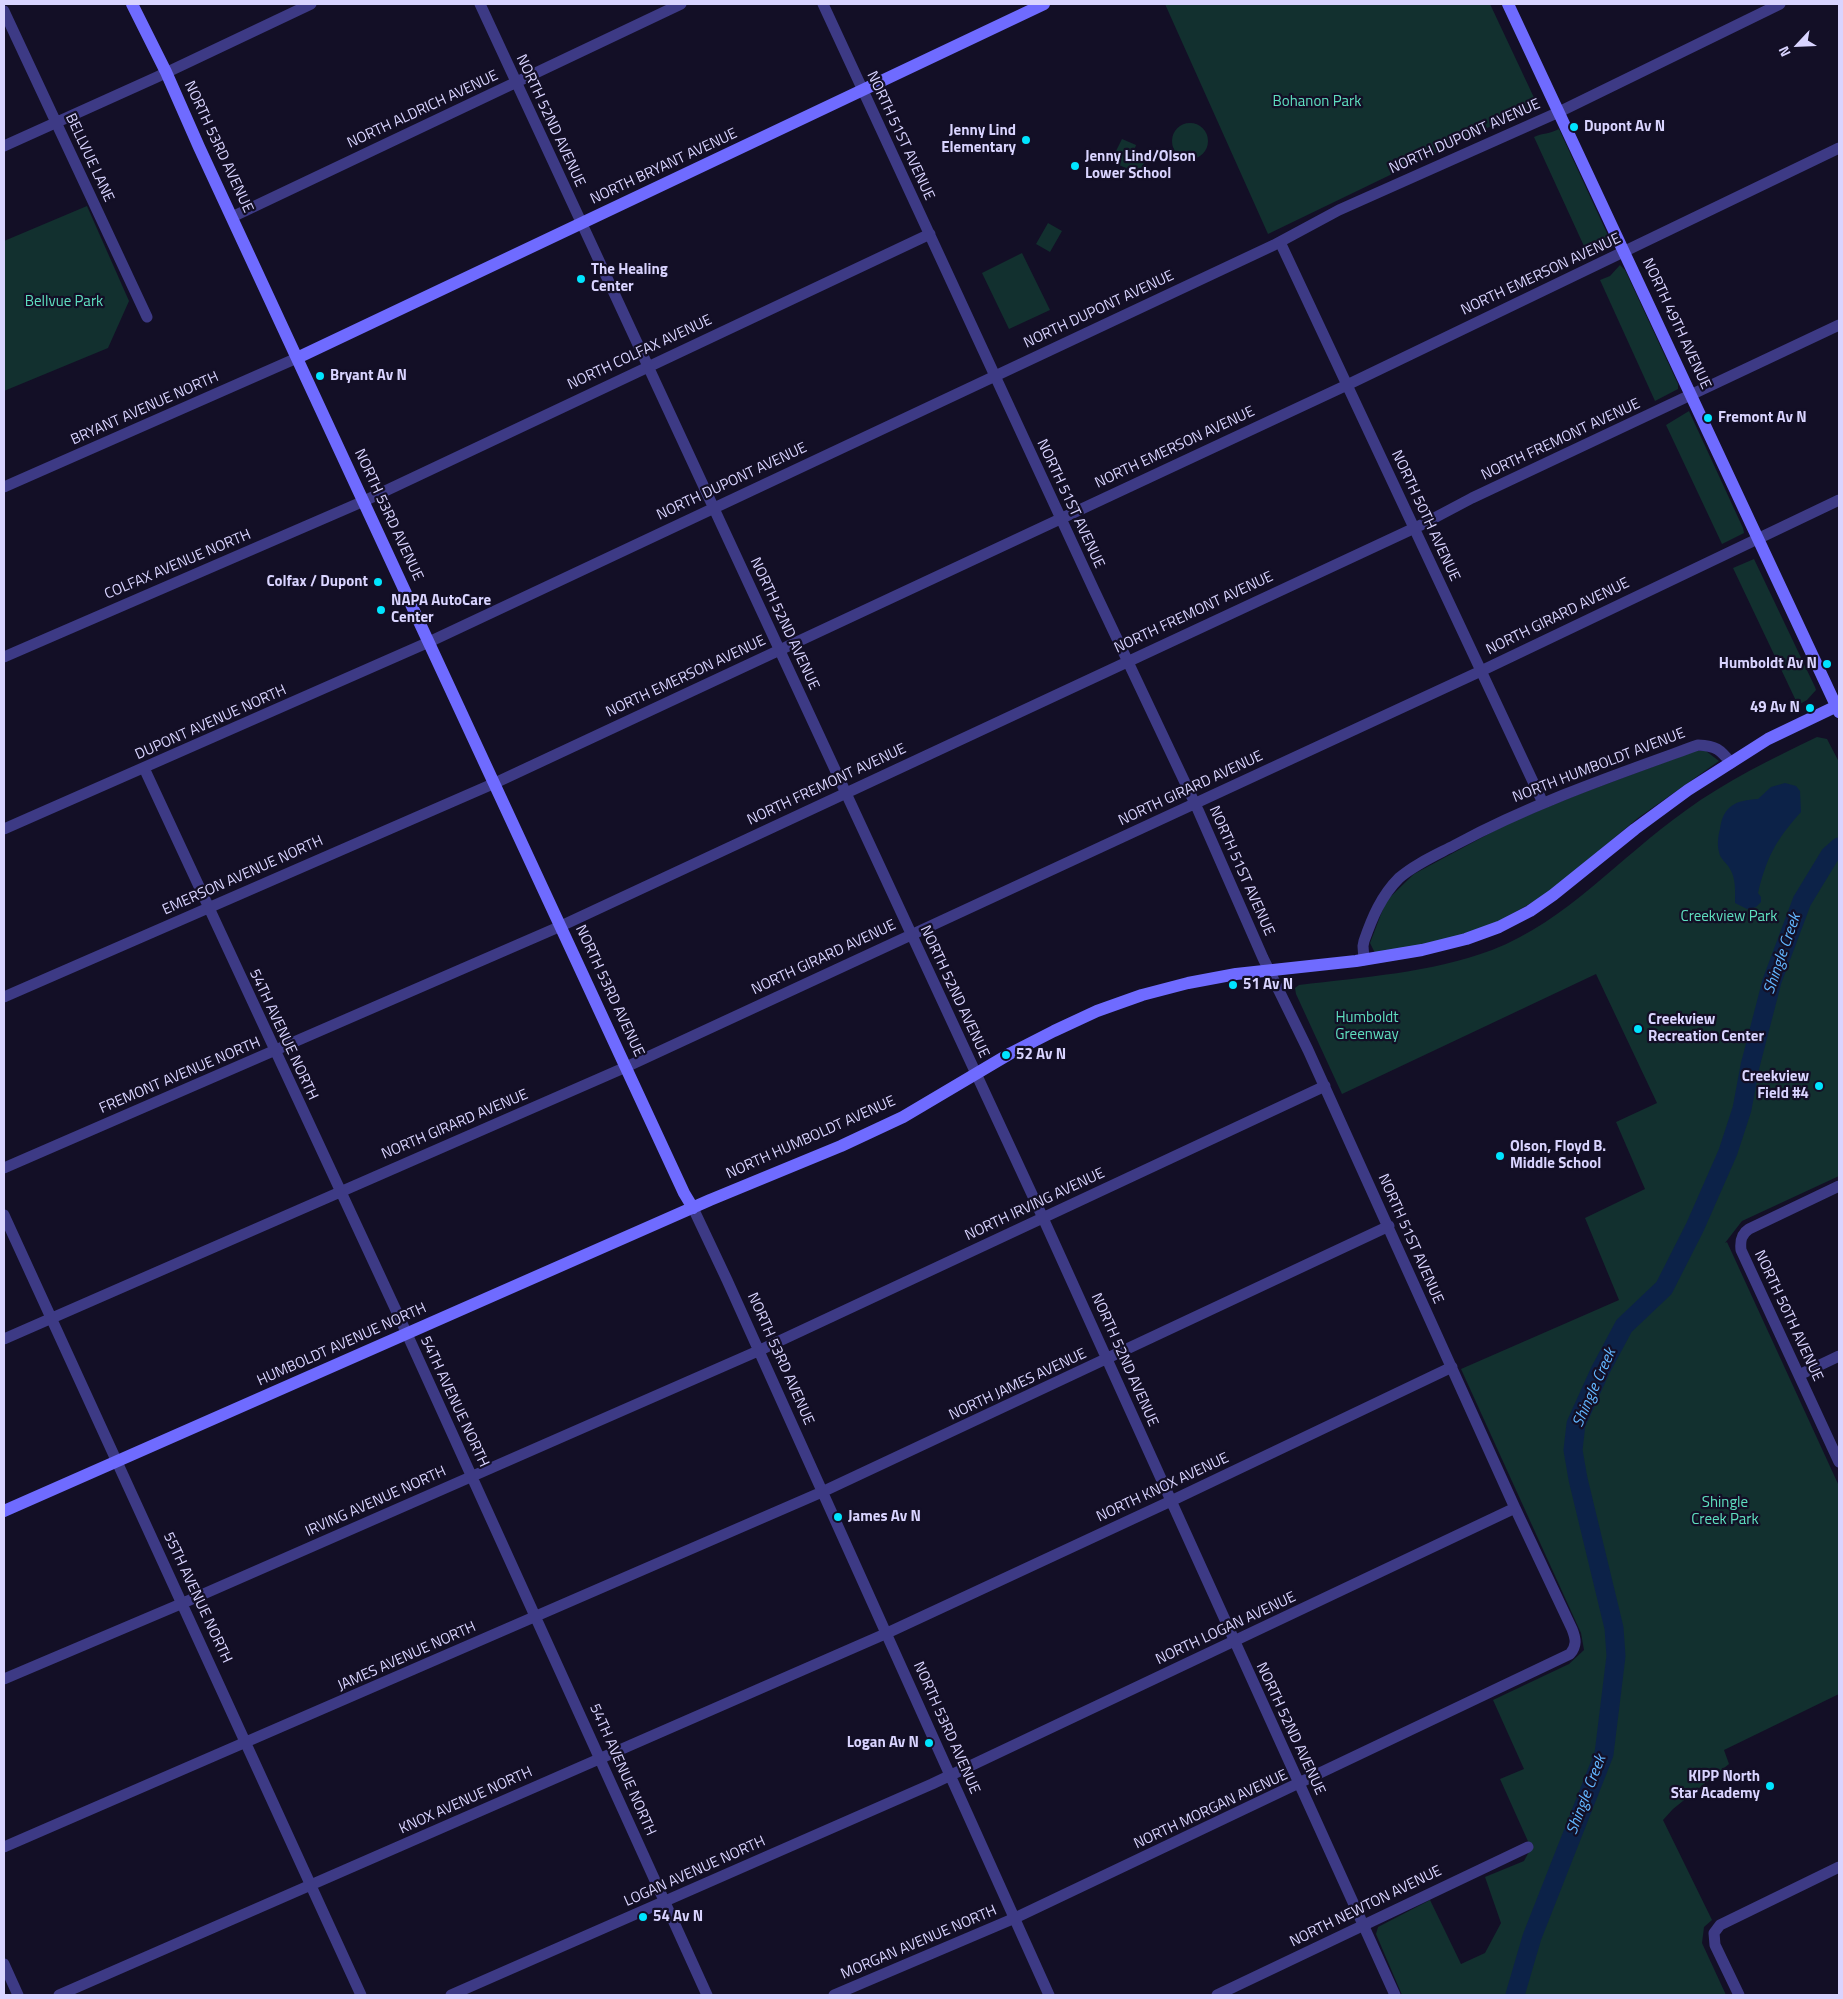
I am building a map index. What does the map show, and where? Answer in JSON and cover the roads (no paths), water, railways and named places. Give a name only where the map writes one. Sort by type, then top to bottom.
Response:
[{"type":"street","name":"NORTH 53RD AVENUE","points":[[132,4],[166,72],[758,1351],[1050,1995]]},
{"type":"street","points":[[4,146],[311,4]]},
{"type":"street","name":"NORTH 52ND AVENUE","points":[[480,4],[1043,1218],[1395,1995]]},
{"type":"street","name":"NORTH ALDRICH AVENUE","points":[[232,217],[681,4]]},
{"type":"street","name":"NORTH 51ST AVENUE","points":[[823,4],[1325,1086],[1515,1508],[1572,1629],[1575,1644]]},
{"type":"street","name":"NORTH BRYANT AVENUE","points":[[297,358],[1044,4]]},
{"type":"street","name":"NORTH 49TH AVENUE","points":[[1508,4],[1838,708]]},
{"type":"street","name":"NORTH DUPONT AVENUE","points":[[429,642],[1280,242],[1339,210],[1559,112],[1780,4]]},
{"type":"street","name":"BELLVUE LANE","points":[[4,11],[147,317]]},
{"type":"street","name":"NORTH EMERSON AVENUE","points":[[495,784],[1347,385],[1839,148]]},
{"type":"street","name":"NORTH COLFAX AVENUE","points":[[364,501],[930,234]]},
{"type":"street","name":"NORTH 50TH AVENUE","points":[[1280,242],[1543,802]]},
{"type":"street","name":"NORTH FREMONT AVENUE","points":[[560,926],[1414,528],[1691,394],[1839,325]]},
{"type":"street","name":"BRYANT AVENUE NORTH","points":[[4,487],[297,358]]},
{"type":"street","name":"NORTH GIRARD AVENUE","points":[[4,1339],[626,1067],[1481,671],[1839,500]]},
{"type":"street","name":"COLFAX AVENUE NORTH","points":[[4,657],[364,501]]},
{"type":"street","name":"DUPONT AVENUE NORTH","points":[[4,829],[429,642]]},
{"type":"street","name":"NORTH HUMBOLDT AVENUE","points":[[692,1208],[841,1146],[903,1117],[1011,1053],[1054,1031],[1097,1011],[1142,995],[1188,983],[1236,974],[1364,960],[1422,950],[1466,939],[1498,927],[1553,895],[1635,829],[1688,790],[1768,739],[1838,708]]},
{"type":"street","name":"NORTH HUMBOLDT AVENUE","points":[[1364,960],[1363,946],[1382,898],[1400,878],[1417,865],[1483,830],[1543,802],[1698,745],[1712,746],[1721,751],[1731,763]]},
{"type":"street","name":"54TH AVENUE NORTH","points":[[144,768],[472,1477],[708,1995]]},
{"type":"street","name":"EMERSON AVENUE NORTH","points":[[4,997],[495,784]]},
{"type":"street","name":"FREMONT AVENUE NORTH","points":[[4,1168],[560,926]]},
{"type":"street","name":"NORTH IRVING AVENUE","points":[[758,1351],[1325,1086]]},
{"type":"street","name":"NORTH 50TH AVENUE","points":[[1839,1186],[1749,1229],[1742,1236],[1741,1250],[1839,1462]]},
{"type":"street","name":"HUMBOLDT AVENUE NORTH","points":[[4,1511],[692,1208]]},
{"type":"street","name":"55TH AVENUE NORTH","points":[[4,1215],[361,1995]]},
{"type":"street","name":"NORTH JAMES AVENUE","points":[[822,1492],[1108,1360],[1389,1226]]},
{"type":"street","name":"IRVING AVENUE NORTH","points":[[4,1679],[758,1351]]},
{"type":"street","points":[[1799,1375],[1839,1356]]},
{"type":"street","name":"NORTH KNOX AVENUE","points":[[885,1634],[1171,1501],[1452,1367]]},
{"type":"street","name":"JAMES AVENUE NORTH","points":[[4,1847],[822,1492]]},
{"type":"street","name":"NORTH LOGAN AVENUE","points":[[950,1775],[1515,1508]]},
{"type":"street","name":"KNOX AVENUE NORTH","points":[[59,1995],[885,1634]]},
{"type":"street","name":"NORTH MORGAN AVENUE","points":[[1015,1918],[1570,1654],[1575,1644]]},
{"type":"street","name":"LOGAN AVENUE NORTH","points":[[451,1995],[950,1775]]},
{"type":"street","name":"NORTH NEWTON AVENUE","points":[[1217,1995],[1528,1847]]},
{"type":"street","points":[[1739,1995],[1715,1945],[1714,1933],[1720,1925],[1739,1914],[1839,1867]]},
{"type":"street","name":"MORGAN AVENUE NORTH","points":[[834,1995],[1015,1918]]},
{"type":"street","points":[[4,1964],[18,1995]]},
{"type":"water","points":[[1785,783],[1796,786],[1800,791],[1801,812],[1785,831],[1769,858],[1758,893],[1761,897],[1761,902],[1756,907],[1747,909],[1735,903],[1735,885],[1732,873],[1720,854],[1718,840],[1722,821],[1724,815],[1732,806],[1743,801],[1758,799],[1771,787]]},
{"type":"waterway","name":"Shingle Creek","points":[[1515,1995],[1532,1937],[1604,1754],[1616,1656],[1614,1628],[1578,1479],[1573,1450],[1576,1424],[1600,1371],[1624,1326],[1664,1288],[1695,1227],[1728,1152],[1742,1109],[1750,1066],[1772,981],[1802,901],[1830,855],[1839,847]]},
{"type":"place","name":"Dupont Av N","points":[[1574,127]]},
{"type":"place","name":"Jenny Lind Elementary","points":[[1026,140]]},
{"type":"place","name":"Jenny Lind/Olson Lower School","points":[[1075,166]]},
{"type":"place","name":"The Healing Center","points":[[581,279]]},
{"type":"place","name":"Bryant Av N","points":[[320,376]]},
{"type":"place","name":"Fremont Av N","points":[[1708,418]]},
{"type":"place","name":"Colfax / Dupont","points":[[378,582]]},
{"type":"place","name":"NAPA AutoCare Center","points":[[381,610]]},
{"type":"place","name":"Humboldt Av N","points":[[1827,664]]},
{"type":"place","name":"49 Av N","points":[[1810,708]]},
{"type":"place","name":"51 Av N","points":[[1233,985]]},
{"type":"place","name":"Creekview Recreation Center","points":[[1638,1029]]},
{"type":"place","name":"52 Av N","points":[[1006,1055]]},
{"type":"place","name":"Creekview Field #4","points":[[1819,1086]]},
{"type":"place","name":"Olson, Floyd B. Middle School","points":[[1500,1156]]},
{"type":"place","name":"James Av N","points":[[838,1517]]},
{"type":"place","name":"Logan Av N","points":[[929,1743]]},
{"type":"place","name":"KIPP North Star Academy","points":[[1770,1786]]},
{"type":"place","name":"54 Av N","points":[[643,1917]]},
{"type":"park label","name":"Bohanon Park","points":[[1317,102]]},
{"type":"park label","name":"Bellvue Park","points":[[64,302]]},
{"type":"park label","name":"Creekview Park","points":[[1729,917]]},
{"type":"park label","name":"Humboldt Greenway","points":[[1367,1026]]},
{"type":"park label","name":"Shingle Creek Park","points":[[1725,1512]]}]
